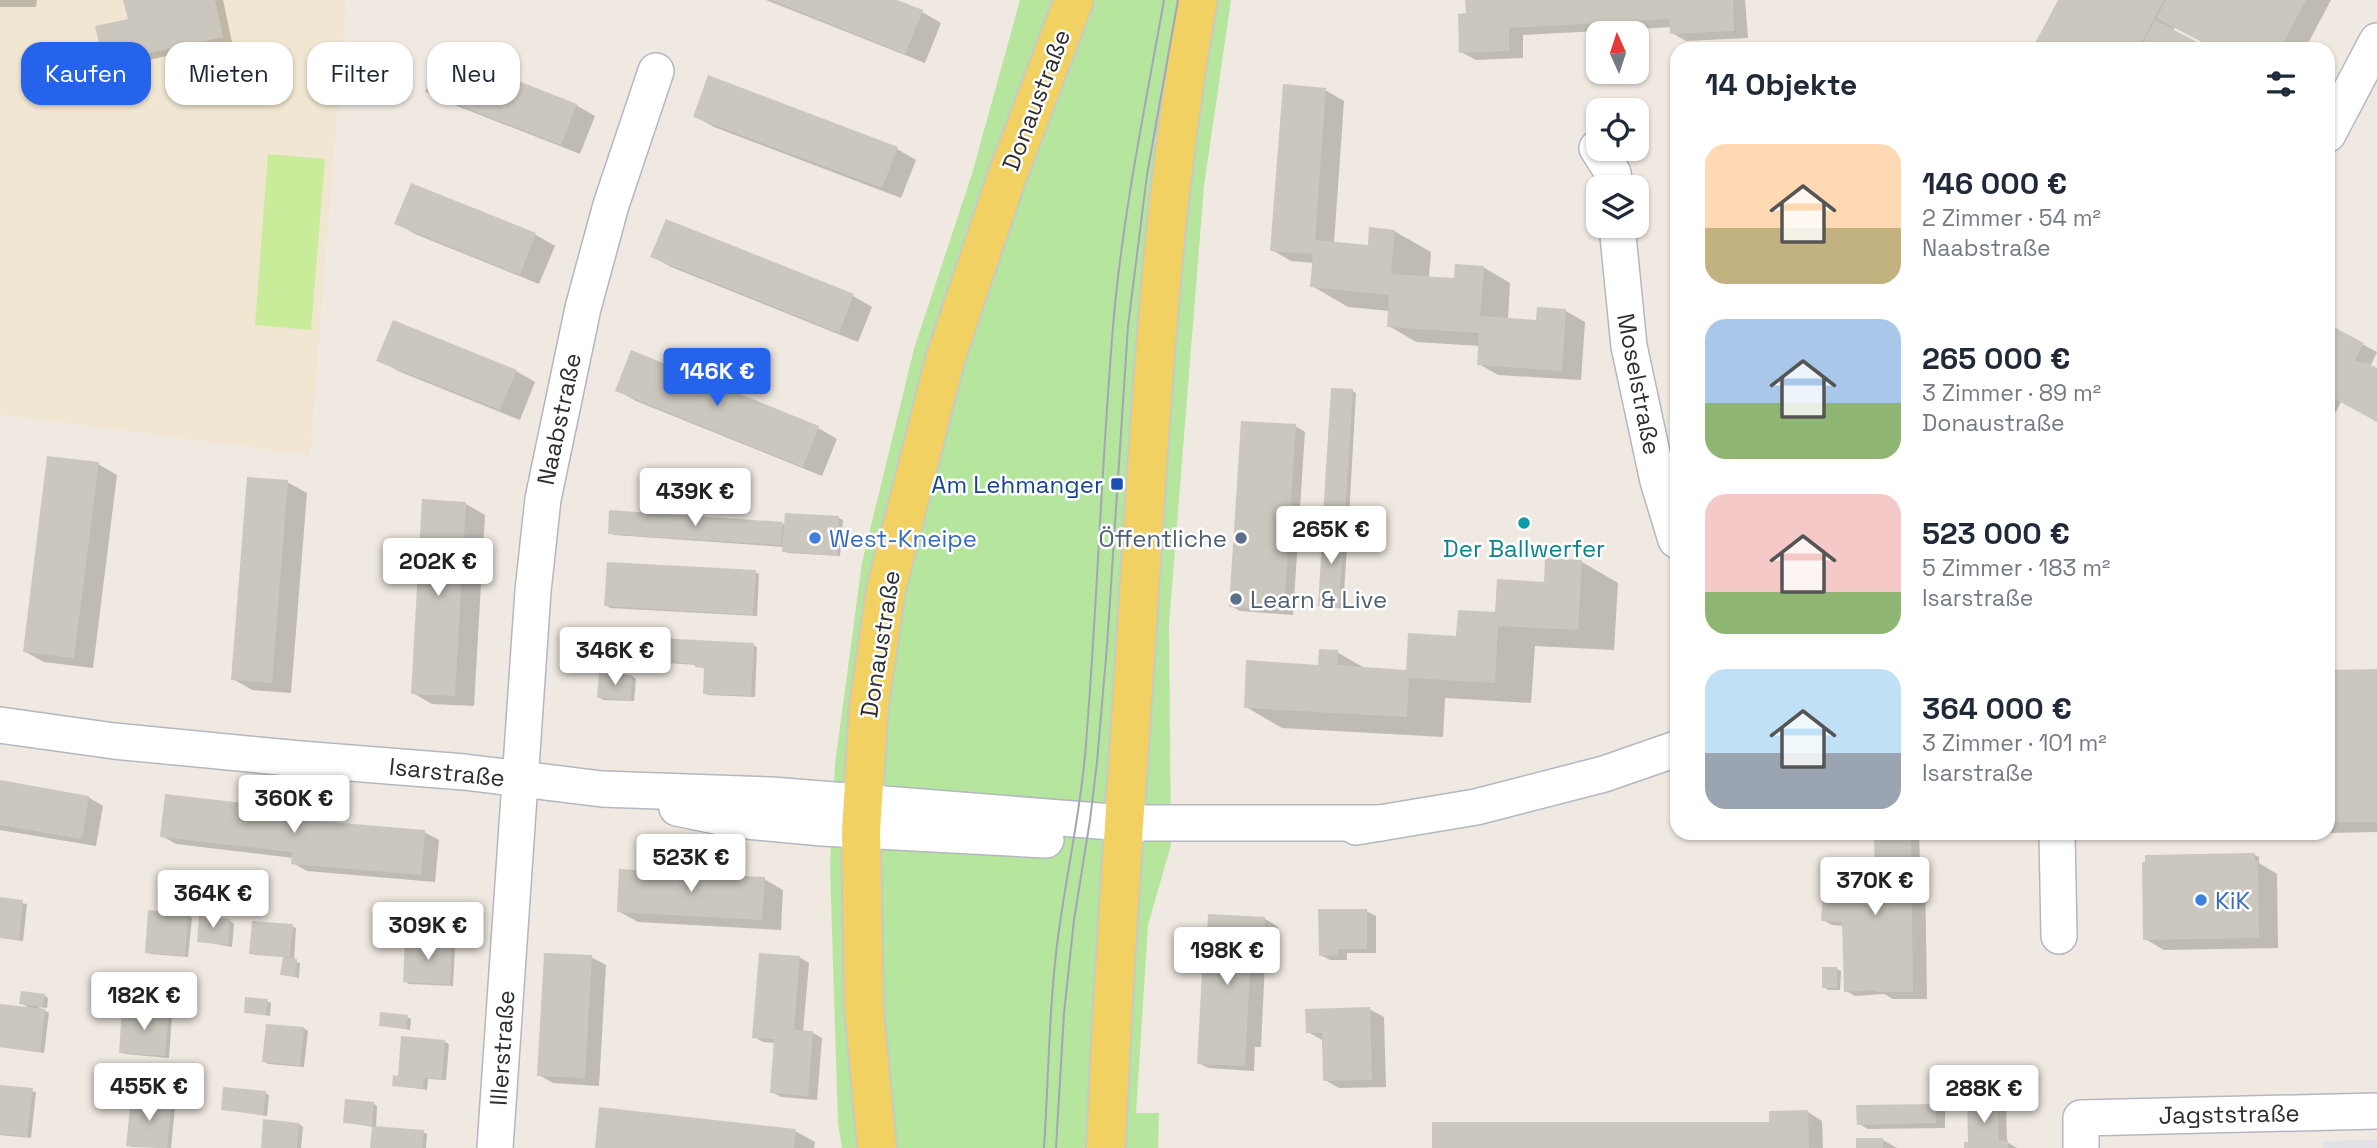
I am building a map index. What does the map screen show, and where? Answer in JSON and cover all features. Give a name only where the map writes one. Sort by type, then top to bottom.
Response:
[{"type":"main road","name":"Donaustraße","points":[[877,1148],[864,1008],[862,817],[869,705],[886,590],[942,373],[1006,179],[1074,0]]},
{"type":"main road","points":[[1106,1148],[1162,258],[1179,116],[1198,0]]},
{"type":"street","points":[[2335,121],[2377,41]]},
{"type":"street","name":"Naabstraße","points":[[520,779],[542,499],[583,308],[611,205],[656,71]]},
{"type":"street","name":"Moselstraße","points":[[1618,238],[1631,357],[1658,481],[1670,520]]},
{"type":"street","name":"Isarstraße","points":[[0,725],[141,743],[464,772],[602,789],[681,790],[862,817],[1124,834]]},
{"type":"street","points":[[1124,834],[1206,845],[1288,839],[1476,807],[1604,774],[1670,751]]},
{"type":"street","name":"Illerstraße","points":[[495,1148],[520,779]]},
{"type":"street","points":[[2057,840],[2059,936]]},
{"type":"street","name":"Jagststraße","points":[[2081,1133],[2377,1111]]},
{"type":"shaded area","points":[[0,0],[346,0],[343,42],[307,42],[307,105],[338,105],[310,455],[0,414]]},
{"type":"shaded area","points":[[2377,1140],[2377,1148],[2323,1148],[2323,1141]]},
{"type":"green space","points":[[1020,0],[1231,0],[1204,186],[1169,624],[1171,845],[1148,925],[1136,1113],[1159,1113],[1158,1148],[842,1148],[838,1122],[830,867],[835,764],[862,563],[914,349],[972,174]]},
{"type":"green space","points":[[268,154],[325,159],[311,330],[255,325]]},
{"type":"building","points":[[123,0],[215,0],[223,37],[200,42],[165,42],[165,50],[151,53],[151,42],[99,42],[95,26],[128,19]]},
{"type":"building","points":[[771,0],[897,0],[923,10],[905,54]]},
{"type":"building","points":[[1465,0],[1733,0],[1734,31],[1670,34],[1669,19],[1586,21],[1586,24],[1509,28],[1509,51],[1459,53],[1458,14],[1466,13]]},
{"type":"building","points":[[2058,0],[2164,0],[2142,42],[2036,42]]},
{"type":"building","points":[[2166,0],[2306,0],[2284,42],[2202,42],[2156,18]]},
{"type":"building","points":[[2155,20],[2197,42],[2144,42]]},
{"type":"building","points":[[708,75],[898,147],[882,188],[693,117]]},
{"type":"building","points":[[520,82],[577,104],[561,145],[458,105],[520,105]]},
{"type":"building","points":[[1283,84],[1326,88],[1315,240],[1368,245],[1369,227],[1395,230],[1391,274],[1454,278],[1455,264],[1484,266],[1480,316],[1536,320],[1537,307],[1566,309],[1562,371],[1477,365],[1479,333],[1387,327],[1389,295],[1310,287],[1313,254],[1270,251]]},
{"type":"building","points":[[411,183],[536,233],[520,275],[394,224]]},
{"type":"building","points":[[666,219],[854,294],[839,333],[650,257]]},
{"type":"building","points":[[393,320],[517,370],[500,410],[376,361]]},
{"type":"building","points":[[2335,328],[2364,343],[2355,360],[2377,368],[2377,422],[2335,399]]},
{"type":"building","points":[[631,350],[819,426],[803,467],[615,391]]},
{"type":"building","points":[[1331,388],[1353,389],[1345,516],[1323,515]]},
{"type":"building","points":[[1241,421],[1296,424],[1284,610],[1229,607]]},
{"type":"building","points":[[47,456],[99,462],[74,658],[23,652]]},
{"type":"building","points":[[247,477],[288,480],[272,683],[231,680]]},
{"type":"building","points":[[422,499],[466,502],[455,696],[411,694]]},
{"type":"building","points":[[609,510],[783,522],[781,545],[608,534]]},
{"type":"building","points":[[785,513],[839,516],[837,555],[782,552]]},
{"type":"building","points":[[1323,525],[1344,526],[1339,607],[1318,606]]},
{"type":"building","points":[[1545,558],[1582,560],[1578,630],[1498,626],[1495,683],[1409,678],[1407,717],[1244,708],[1246,660],[1318,665],[1319,649],[1338,650],[1337,665],[1406,670],[1408,633],[1456,636],[1458,610],[1495,612],[1497,579],[1544,582]]},
{"type":"building","points":[[607,562],[756,570],[753,615],[604,606]]},
{"type":"building","points":[[601,635],[754,643],[751,696],[703,694],[704,668],[695,667],[695,664],[600,658]]},
{"type":"building","points":[[2377,669],[2377,822],[2335,822],[2335,670]]},
{"type":"building","points":[[599,673],[632,675],[631,700],[597,698]]},
{"type":"building","points":[[0,780],[89,796],[82,839],[0,825]]},
{"type":"building","points":[[165,794],[296,809],[295,819],[425,830],[421,875],[291,864],[292,852],[160,837]]},
{"type":"building","points":[[1874,840],[1911,840],[1913,992],[1844,992],[1842,922],[1821,921],[1825,866],[1873,868],[1875,889]]},
{"type":"building","name":"KiK","points":[[2255,853],[2255,861],[2258,861],[2259,938],[2143,940],[2142,862],[2145,862],[2145,855]]},
{"type":"building","points":[[619,869],[765,877],[762,920],[617,912]]},
{"type":"building","points":[[0,897],[23,900],[19,940],[0,938]]},
{"type":"building","points":[[1318,909],[1367,909],[1367,949],[1338,949],[1338,955],[1319,956]]},
{"type":"building","points":[[148,910],[188,914],[185,956],[145,953]]},
{"type":"building","points":[[1208,914],[1265,917],[1263,955],[1251,954],[1245,1066],[1197,1064],[1204,936],[1207,936]]},
{"type":"building","points":[[199,916],[230,919],[228,945],[197,942]]},
{"type":"building","points":[[379,916],[409,919],[407,936],[378,933]]},
{"type":"building","points":[[252,921],[293,924],[290,957],[249,954]]},
{"type":"building","points":[[405,940],[452,943],[450,985],[403,982]]},
{"type":"building","points":[[544,953],[592,955],[585,1078],[537,1076]]},
{"type":"building","points":[[759,953],[800,956],[794,1030],[813,1031],[808,1096],[770,1093],[774,1039],[752,1038]]},
{"type":"building","points":[[283,957],[297,959],[295,977],[280,975]]},
{"type":"building","points":[[1822,967],[1837,967],[1837,988],[1822,988]]},
{"type":"building","points":[[21,991],[45,994],[43,1007],[19,1004]]},
{"type":"building","points":[[245,997],[268,999],[266,1015],[244,1013]]},
{"type":"building","points":[[0,1004],[45,1009],[40,1052],[0,1047]]},
{"type":"building","points":[[1370,1007],[1372,1080],[1323,1081],[1322,1033],[1306,1033],[1305,1009]]},
{"type":"building","points":[[122,1008],[169,1012],[165,1056],[119,1053]]},
{"type":"building","points":[[380,1012],[408,1015],[406,1029],[379,1026]]},
{"type":"building","points":[[266,1024],[304,1027],[300,1066],[262,1062]]},
{"type":"building","points":[[401,1036],[445,1040],[442,1079],[424,1078],[423,1089],[392,1086],[393,1075],[398,1076]]},
{"type":"building","points":[[140,1064],[162,1066],[158,1099],[136,1097]]},
{"type":"building","points":[[0,1085],[33,1088],[27,1137],[0,1134]]},
{"type":"building","points":[[223,1087],[266,1091],[263,1115],[221,1110]]},
{"type":"building","points":[[131,1098],[172,1102],[167,1148],[126,1146]]},
{"type":"building","points":[[345,1099],[374,1102],[372,1126],[343,1123]]},
{"type":"building","points":[[1997,1099],[1999,1141],[2008,1140],[2008,1148],[1964,1148],[1964,1142],[1968,1142],[1967,1100]]},
{"type":"building","points":[[1936,1104],[1936,1123],[1857,1125],[1856,1105]]},
{"type":"building","points":[[599,1107],[796,1129],[794,1148],[595,1148]]},
{"type":"building","points":[[1808,1110],[1809,1148],[1432,1148],[1432,1122],[1769,1122],[1769,1111]]},
{"type":"building","points":[[263,1119],[299,1123],[297,1148],[261,1148]]},
{"type":"building","points":[[372,1126],[424,1130],[422,1148],[370,1148]]},
{"type":"building","points":[[1856,1138],[1883,1138],[1883,1148],[1856,1148]]},
{"type":"tram line","points":[[1044,1148],[1054,973],[1085,756],[1117,286],[1135,163],[1164,0]]},
{"type":"tram line","points":[[1056,1148],[1064,1013],[1074,920],[1097,762],[1128,326],[1147,175],[1178,0]]},
{"type":"place","name":"Am Lehmanger","points":[[1117,484]]},
{"type":"place","name":"Der Ballwerfer","points":[[1524,523]]},
{"type":"place","name":"West-Kneipe","points":[[815,538]]},
{"type":"place","name":"Öffentliche","points":[[1241,538]]},
{"type":"place","name":"Learn & Live","points":[[1236,599]]},
{"type":"place","name":"KiK","points":[[2201,900]]}]
